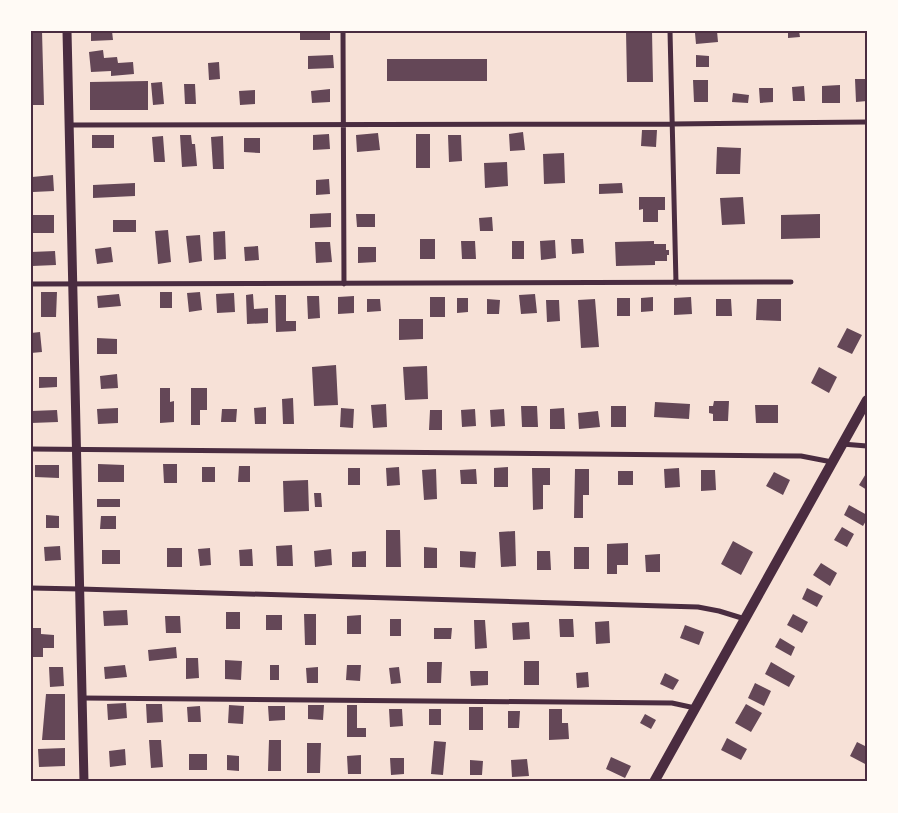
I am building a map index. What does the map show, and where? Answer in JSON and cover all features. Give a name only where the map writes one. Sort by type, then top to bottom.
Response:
[{"type":"main road","points":[[654,782],[867,400]]},
{"type":"street","points":[[67,31],[84,782]]},
{"type":"street","points":[[343,31],[344,284]]},
{"type":"street","points":[[670,31],[676,283]]},
{"type":"street","points":[[70,125],[867,122]]},
{"type":"street","points":[[31,284],[792,282]]},
{"type":"street","points":[[842,444],[867,446]]},
{"type":"street","points":[[31,449],[801,456],[832,462]]},
{"type":"street","points":[[31,588],[698,607],[745,619]]},
{"type":"street","points":[[82,698],[672,703],[694,708]]},
{"type":"building","points":[[31,31],[42,31],[44,105],[31,105]]},
{"type":"building","points":[[91,31],[112,31],[113,40],[91,41]]},
{"type":"building","points":[[300,31],[330,31],[330,40],[300,40]]},
{"type":"building","points":[[626,31],[652,31],[653,82],[627,82]]},
{"type":"building","points":[[717,31],[718,42],[696,44],[695,33]]},
{"type":"building","points":[[788,31],[799,31],[800,37],[788,38]]},
{"type":"building","points":[[103,50],[104,58],[117,57],[118,63],[133,62],[134,74],[111,76],[111,71],[91,72],[89,52]]},
{"type":"building","points":[[333,55],[334,68],[308,69],[308,56]]},
{"type":"building","points":[[696,55],[709,56],[709,67],[696,67]]},
{"type":"building","points":[[387,59],[487,59],[487,81],[387,81]]},
{"type":"building","points":[[219,62],[220,79],[209,80],[208,63]]},
{"type":"building","points":[[855,79],[867,79],[867,101],[856,102]]},
{"type":"building","points":[[693,80],[708,80],[708,102],[694,102]]},
{"type":"building","points":[[148,81],[148,110],[90,110],[90,82]]},
{"type":"building","points":[[162,82],[164,104],[153,105],[151,83]]},
{"type":"building","points":[[184,84],[195,84],[196,104],[185,104]]},
{"type":"building","points":[[840,85],[840,103],[822,103],[822,86]]},
{"type":"building","points":[[804,86],[805,101],[793,101],[792,87]]},
{"type":"building","points":[[759,88],[773,88],[773,102],[760,103]]},
{"type":"building","points":[[330,89],[330,102],[312,103],[311,91]]},
{"type":"building","points":[[255,90],[255,104],[240,105],[239,91]]},
{"type":"building","points":[[733,93],[749,95],[748,103],[732,102]]},
{"type":"building","points":[[642,130],[657,130],[656,147],[641,146]]},
{"type":"building","points":[[523,132],[525,150],[510,151],[509,134]]},
{"type":"building","points":[[378,133],[380,150],[357,152],[356,135]]},
{"type":"building","points":[[329,134],[330,149],[313,150],[313,135]]},
{"type":"building","points":[[416,134],[430,134],[430,168],[416,168]]},
{"type":"building","points":[[92,135],[114,135],[114,148],[92,148]]},
{"type":"building","points":[[180,135],[191,135],[192,144],[195,144],[197,166],[182,167]]},
{"type":"building","points":[[448,135],[461,135],[462,161],[449,162]]},
{"type":"building","points":[[163,136],[165,162],[154,162],[152,137]]},
{"type":"building","points":[[223,136],[224,169],[213,169],[211,137]]},
{"type":"building","points":[[244,138],[260,138],[260,153],[244,152]]},
{"type":"building","points":[[717,147],[741,148],[740,174],[716,174]]},
{"type":"building","points":[[564,153],[565,183],[544,184],[543,154]]},
{"type":"building","points":[[507,162],[508,186],[485,188],[484,163]]},
{"type":"building","points":[[53,175],[54,191],[33,192],[32,177]]},
{"type":"building","points":[[329,179],[330,194],[316,195],[316,180]]},
{"type":"building","points":[[135,183],[135,196],[93,198],[93,185]]},
{"type":"building","points":[[622,183],[623,193],[599,194],[599,184]]},
{"type":"building","points":[[639,197],[665,197],[665,210],[658,210],[658,222],[643,222],[643,209],[639,210]]},
{"type":"building","points":[[743,197],[745,224],[722,225],[720,198]]},
{"type":"building","points":[[331,213],[331,227],[310,228],[310,214]]},
{"type":"building","points":[[356,214],[375,214],[375,227],[357,227]]},
{"type":"building","points":[[820,214],[820,238],[781,239],[781,215]]},
{"type":"building","points":[[33,215],[54,215],[54,233],[33,233]]},
{"type":"building","points":[[492,217],[493,231],[480,231],[479,218]]},
{"type":"building","points":[[113,220],[136,220],[136,232],[113,232]]},
{"type":"building","points":[[168,230],[171,262],[158,264],[155,231]]},
{"type":"building","points":[[225,231],[226,259],[214,260],[213,232]]},
{"type":"building","points":[[200,235],[202,261],[189,263],[186,236]]},
{"type":"building","points":[[420,239],[435,239],[435,259],[420,259]]},
{"type":"building","points":[[571,239],[583,239],[584,253],[572,254]]},
{"type":"building","points":[[555,240],[556,258],[541,260],[540,241]]},
{"type":"building","points":[[461,241],[475,241],[476,259],[462,259]]},
{"type":"building","points":[[512,241],[524,241],[524,259],[512,259]]},
{"type":"building","points":[[654,241],[654,244],[666,244],[666,250],[669,250],[667,261],[655,261],[655,265],[616,266],[615,242]]},
{"type":"building","points":[[315,242],[330,242],[332,262],[316,263]]},
{"type":"building","points":[[258,246],[259,260],[245,261],[244,247]]},
{"type":"building","points":[[111,247],[113,262],[97,264],[95,249]]},
{"type":"building","points":[[358,247],[376,247],[376,262],[358,263]]},
{"type":"building","points":[[55,251],[56,265],[32,266],[31,252]]},
{"type":"building","points":[[41,292],[57,292],[56,317],[41,317]]},
{"type":"building","points":[[160,292],[172,292],[172,308],[160,308]]},
{"type":"building","points":[[200,292],[202,310],[189,312],[187,293]]},
{"type":"building","points":[[234,293],[235,312],[217,313],[216,294]]},
{"type":"building","points":[[119,294],[121,306],[98,308],[97,296]]},
{"type":"building","points":[[253,294],[254,309],[268,308],[268,323],[247,324],[246,295]]},
{"type":"building","points":[[535,294],[537,313],[521,314],[519,295]]},
{"type":"building","points":[[275,295],[286,295],[286,321],[296,321],[296,331],[276,332]]},
{"type":"building","points":[[307,296],[319,296],[320,318],[308,319]]},
{"type":"building","points":[[354,296],[354,313],[338,314],[338,297]]},
{"type":"building","points":[[430,297],[445,297],[445,317],[430,317]]},
{"type":"building","points":[[653,297],[653,311],[641,312],[641,298]]},
{"type":"building","points":[[691,297],[692,314],[674,315],[674,298]]},
{"type":"building","points":[[457,298],[468,298],[468,312],[457,313]]},
{"type":"building","points":[[617,298],[630,298],[630,316],[617,316]]},
{"type":"building","points":[[367,299],[380,299],[381,311],[367,312]]},
{"type":"building","points":[[487,299],[500,300],[499,314],[487,314]]},
{"type":"building","points":[[595,299],[599,347],[581,348],[578,300]]},
{"type":"building","points":[[716,299],[731,299],[732,316],[716,316]]},
{"type":"building","points":[[757,299],[781,299],[781,321],[756,320]]},
{"type":"building","points":[[546,300],[559,300],[560,321],[547,322]]},
{"type":"building","points":[[399,319],[423,319],[423,339],[399,340]]},
{"type":"building","points":[[847,328],[862,335],[852,354],[837,347]]},
{"type":"building","points":[[40,332],[42,352],[31,353],[31,333]]},
{"type":"building","points":[[97,338],[117,339],[117,354],[97,354]]},
{"type":"building","points":[[336,365],[338,405],[314,406],[312,367]]},
{"type":"building","points":[[427,366],[428,399],[405,400],[403,367]]},
{"type":"building","points":[[819,367],[837,377],[829,393],[811,383]]},
{"type":"building","points":[[117,374],[118,388],[101,389],[100,376]]},
{"type":"building","points":[[39,377],[57,377],[57,387],[39,388]]},
{"type":"building","points":[[160,388],[170,388],[170,402],[174,401],[174,422],[160,423]]},
{"type":"building","points":[[191,388],[207,388],[207,410],[200,410],[200,425],[191,425]]},
{"type":"building","points":[[293,398],[294,424],[283,424],[282,399]]},
{"type":"building","points":[[714,401],[729,401],[728,421],[713,421],[713,414],[709,413],[709,406],[713,406]]},
{"type":"building","points":[[655,402],[690,404],[689,419],[654,417]]},
{"type":"building","points":[[386,404],[387,427],[373,428],[371,405]]},
{"type":"building","points":[[755,405],[778,405],[778,423],[756,423]]},
{"type":"building","points":[[521,406],[537,406],[538,427],[522,427]]},
{"type":"building","points":[[611,406],[626,406],[626,427],[611,427]]},
{"type":"building","points":[[266,407],[266,424],[255,424],[254,408]]},
{"type":"building","points":[[118,408],[118,423],[98,424],[97,409]]},
{"type":"building","points":[[341,408],[354,409],[353,428],[340,427]]},
{"type":"building","points":[[564,408],[565,429],[550,429],[550,409]]},
{"type":"building","points":[[222,409],[237,409],[236,422],[221,422]]},
{"type":"building","points":[[475,409],[476,426],[462,427],[461,410]]},
{"type":"building","points":[[504,409],[505,426],[491,427],[490,410]]},
{"type":"building","points":[[57,410],[58,422],[31,423],[31,411]]},
{"type":"building","points":[[430,410],[442,410],[442,430],[429,430]]},
{"type":"building","points":[[598,411],[600,427],[579,429],[578,413]]},
{"type":"building","points":[[98,464],[124,465],[124,482],[98,482]]},
{"type":"building","points":[[163,464],[177,464],[177,483],[164,483]]},
{"type":"building","points":[[35,465],[59,465],[59,478],[35,477]]},
{"type":"building","points":[[239,466],[250,466],[250,482],[238,482]]},
{"type":"building","points":[[202,467],[215,467],[215,482],[202,482]]},
{"type":"building","points":[[399,467],[400,485],[387,486],[386,468]]},
{"type":"building","points":[[508,467],[508,487],[494,487],[494,468]]},
{"type":"building","points":[[348,468],[360,468],[360,485],[348,485]]},
{"type":"building","points":[[532,468],[550,468],[550,485],[543,485],[543,509],[533,510]]},
{"type":"building","points":[[679,468],[680,487],[665,488],[664,469]]},
{"type":"building","points":[[436,469],[437,499],[424,500],[422,470]]},
{"type":"building","points":[[476,469],[477,484],[461,484],[460,470]]},
{"type":"building","points":[[575,469],[589,469],[589,495],[583,495],[583,518],[574,518]]},
{"type":"building","points":[[701,470],[715,470],[716,490],[701,491]]},
{"type":"building","points":[[618,471],[633,471],[633,485],[618,485]]},
{"type":"building","points":[[774,472],[790,480],[783,495],[766,486]]},
{"type":"building","points":[[867,472],[867,490],[859,485]]},
{"type":"building","points":[[308,480],[309,511],[284,512],[283,481]]},
{"type":"building","points":[[314,493],[321,493],[322,507],[315,507]]},
{"type":"building","points":[[97,499],[120,499],[120,507],[97,507]]},
{"type":"building","points":[[849,505],[867,515],[863,526],[844,515]]},
{"type":"building","points":[[46,515],[59,516],[59,528],[46,528]]},
{"type":"building","points":[[101,516],[116,516],[116,529],[100,529]]},
{"type":"building","points":[[842,527],[854,534],[847,547],[834,540]]},
{"type":"building","points":[[386,530],[400,530],[401,567],[386,567]]},
{"type":"building","points":[[515,531],[516,566],[501,567],[499,532]]},
{"type":"building","points":[[733,541],[753,552],[741,575],[721,564]]},
{"type":"building","points":[[628,543],[628,565],[617,565],[617,574],[607,574],[607,544]]},
{"type":"building","points":[[292,545],[293,566],[277,566],[276,546]]},
{"type":"building","points":[[60,546],[61,560],[45,561],[44,547]]},
{"type":"building","points":[[424,547],[437,548],[437,568],[424,568]]},
{"type":"building","points":[[574,547],[589,547],[589,569],[574,569]]},
{"type":"building","points":[[167,548],[182,548],[182,567],[167,567]]},
{"type":"building","points":[[210,548],[211,565],[200,566],[198,549]]},
{"type":"building","points":[[252,549],[253,566],[240,566],[239,550]]},
{"type":"building","points":[[331,549],[332,565],[315,567],[314,551]]},
{"type":"building","points":[[102,550],[120,550],[120,564],[102,564]]},
{"type":"building","points":[[366,551],[366,567],[352,567],[352,552]]},
{"type":"building","points":[[460,551],[476,552],[475,568],[460,567]]},
{"type":"building","points":[[537,551],[550,551],[551,570],[537,570]]},
{"type":"building","points":[[660,554],[660,572],[646,572],[645,555]]},
{"type":"building","points":[[821,563],[837,573],[830,586],[813,575]]},
{"type":"building","points":[[807,588],[823,596],[817,607],[802,599]]},
{"type":"building","points":[[127,610],[128,625],[104,626],[103,611]]},
{"type":"building","points":[[226,612],[240,612],[240,629],[226,629]]},
{"type":"building","points":[[304,614],[316,614],[316,645],[305,645]]},
{"type":"building","points":[[793,614],[808,622],[802,633],[787,625]]},
{"type":"building","points":[[266,615],[282,615],[282,630],[266,630]]},
{"type":"building","points":[[361,615],[361,634],[347,634],[347,616]]},
{"type":"building","points":[[165,616],[180,616],[181,633],[166,633]]},
{"type":"building","points":[[390,619],[401,619],[401,636],[390,636]]},
{"type":"building","points":[[559,619],[573,619],[574,637],[560,637]]},
{"type":"building","points":[[474,620],[485,620],[487,648],[475,649]]},
{"type":"building","points":[[609,621],[610,643],[596,644],[595,622]]},
{"type":"building","points":[[529,622],[530,639],[513,640],[512,623]]},
{"type":"building","points":[[685,625],[704,632],[699,645],[680,638]]},
{"type":"building","points":[[31,628],[41,628],[41,634],[54,635],[54,648],[43,648],[43,657],[31,657]]},
{"type":"building","points":[[434,628],[452,628],[451,639],[434,639]]},
{"type":"building","points":[[780,638],[795,647],[791,656],[775,647]]},
{"type":"building","points":[[176,647],[177,658],[149,661],[148,650]]},
{"type":"building","points":[[186,658],[198,658],[199,678],[186,679]]},
{"type":"building","points":[[225,660],[242,661],[241,680],[225,679]]},
{"type":"building","points":[[524,661],[539,661],[539,685],[524,685]]},
{"type":"building","points":[[427,662],[442,662],[441,683],[427,683]]},
{"type":"building","points":[[771,662],[795,676],[789,687],[765,674]]},
{"type":"building","points":[[125,665],[127,677],[105,679],[104,667]]},
{"type":"building","points":[[270,665],[279,665],[279,680],[270,680]]},
{"type":"building","points":[[347,665],[361,665],[360,681],[346,680]]},
{"type":"building","points":[[49,667],[63,667],[64,686],[50,687]]},
{"type":"building","points":[[318,667],[318,683],[307,683],[306,668]]},
{"type":"building","points":[[399,667],[401,683],[391,684],[389,668]]},
{"type":"building","points":[[470,671],[488,671],[488,685],[471,686]]},
{"type":"building","points":[[588,672],[589,687],[577,688],[576,673]]},
{"type":"building","points":[[665,673],[679,680],[673,690],[660,684]]},
{"type":"building","points":[[755,683],[771,691],[764,706],[748,698]]},
{"type":"building","points":[[46,694],[65,694],[65,740],[42,740]]},
{"type":"building","points":[[126,703],[127,718],[108,720],[107,704]]},
{"type":"building","points":[[146,704],[162,704],[163,722],[147,723]]},
{"type":"building","points":[[746,704],[762,713],[751,732],[735,723]]},
{"type":"building","points":[[229,705],[244,706],[243,724],[228,723]]},
{"type":"building","points":[[308,705],[324,705],[323,720],[308,719]]},
{"type":"building","points":[[347,705],[357,705],[357,728],[366,728],[366,737],[347,737]]},
{"type":"building","points":[[200,706],[201,722],[188,722],[187,707]]},
{"type":"building","points":[[268,706],[285,706],[285,720],[269,721]]},
{"type":"building","points":[[469,707],[483,707],[483,730],[469,730]]},
{"type":"building","points":[[389,709],[402,709],[403,726],[390,727]]},
{"type":"building","points":[[429,709],[441,709],[441,725],[429,725]]},
{"type":"building","points":[[549,709],[562,709],[562,723],[568,723],[569,739],[549,740]]},
{"type":"building","points":[[508,711],[520,711],[519,728],[508,728]]},
{"type":"building","points":[[645,714],[656,720],[651,729],[640,723]]},
{"type":"building","points":[[727,738],[747,749],[741,760],[721,750]]},
{"type":"building","points":[[149,740],[161,740],[163,767],[151,768]]},
{"type":"building","points":[[269,740],[281,740],[281,771],[268,771]]},
{"type":"building","points":[[434,741],[446,742],[443,775],[431,774]]},
{"type":"building","points":[[857,742],[867,747],[867,765],[850,756]]},
{"type":"building","points":[[307,743],[321,743],[320,773],[307,773]]},
{"type":"building","points":[[65,748],[65,766],[39,767],[38,749]]},
{"type":"building","points":[[125,749],[126,765],[110,767],[109,751]]},
{"type":"building","points":[[189,754],[207,754],[207,770],[189,770]]},
{"type":"building","points":[[227,755],[239,756],[239,771],[227,770]]},
{"type":"building","points":[[361,755],[361,774],[348,774],[347,756]]},
{"type":"building","points":[[611,757],[631,766],[625,778],[606,769]]},
{"type":"building","points":[[390,758],[404,758],[404,774],[391,775]]},
{"type":"building","points":[[527,759],[529,776],[512,777],[511,760]]},
{"type":"building","points":[[470,760],[483,761],[482,775],[470,775]]}]
